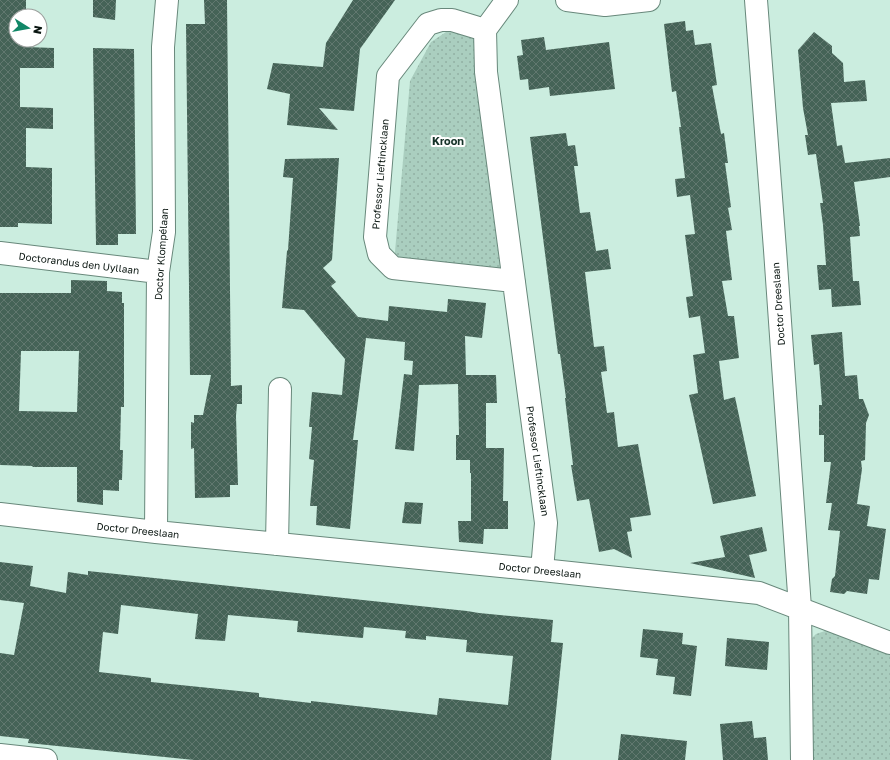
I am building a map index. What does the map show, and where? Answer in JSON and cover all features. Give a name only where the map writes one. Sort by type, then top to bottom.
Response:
[{"type":"street","name":"Doctor Klompélaan","points":[[156,532],[158,272],[164,232],[163,47],[167,0]]},
{"type":"street","points":[[485,30],[507,0]]},
{"type":"street","points":[[567,0],[605,4],[649,0]]},
{"type":"street","name":"Doctor Dreeslaan","points":[[756,0],[800,608],[802,760]]},
{"type":"street","name":"Professor Lieftincklaan","points":[[514,281],[393,268],[379,254],[375,237],[388,76],[428,24],[441,20],[452,20],[485,30],[486,72],[514,281],[546,523],[542,570]]},
{"type":"street","name":"Doctorandus den Uyllaan","points":[[0,253],[158,272]]},
{"type":"street","points":[[277,544],[280,389]]},
{"type":"street","name":"Doctor Dreeslaan","points":[[0,514],[156,532],[759,593],[873,637],[890,642]]},
{"type":"street","points":[[0,755],[46,760]]},
{"type":"green space","points":[[454,31],[477,38],[475,71],[501,274],[394,263],[410,81],[431,42],[446,32]]},
{"type":"green space","points":[[828,630],[890,653],[890,760],[812,760],[808,642],[816,634]]},
{"type":"building","points":[[0,0],[26,0],[26,8],[8,8],[8,48],[54,48],[54,68],[20,68],[20,107],[53,108],[53,129],[26,128],[26,167],[52,168],[52,224],[18,223],[18,227],[0,227]]},
{"type":"building","points":[[93,0],[116,0],[115,20],[93,17]]},
{"type":"building","points":[[204,0],[227,0],[231,386],[242,385],[242,404],[237,404],[236,416],[238,485],[230,485],[230,497],[195,498],[194,448],[191,449],[191,422],[194,423],[194,415],[203,415],[211,375],[190,375],[186,24],[205,24]]},
{"type":"building","points":[[353,0],[395,0],[360,49],[354,111],[319,108],[338,130],[287,125],[290,94],[267,89],[273,63],[323,67],[326,43]]},
{"type":"building","points":[[685,21],[686,31],[693,30],[695,45],[711,43],[717,85],[712,86],[721,134],[724,133],[728,163],[725,163],[731,207],[728,208],[732,230],[726,231],[732,280],[722,281],[728,316],[734,316],[739,358],[719,361],[724,400],[735,397],[756,496],[713,504],[689,395],[698,393],[693,355],[705,353],[700,316],[689,318],[686,297],[693,296],[685,235],[695,234],[690,195],[677,197],[675,179],[685,178],[679,127],[681,127],[676,91],[672,92],[664,24]]},
{"type":"building","points":[[814,32],[832,46],[832,53],[843,63],[844,82],[865,80],[867,101],[831,103],[837,146],[842,145],[845,163],[890,158],[890,177],[854,182],[860,236],[850,237],[853,281],[859,281],[861,305],[832,307],[831,289],[819,290],[817,265],[826,265],[820,203],[823,203],[816,154],[808,155],[805,135],[808,135],[803,108],[798,50]]},
{"type":"building","points":[[544,37],[546,50],[609,42],[615,89],[550,96],[549,87],[529,90],[528,79],[520,80],[517,56],[523,55],[521,40]]},
{"type":"building","points":[[93,48],[134,49],[136,234],[118,234],[118,245],[96,245]]},
{"type":"building","points":[[566,133],[568,146],[575,145],[578,166],[574,166],[580,213],[590,212],[596,251],[608,249],[611,269],[585,272],[594,347],[604,346],[607,371],[601,372],[607,413],[614,412],[618,447],[638,444],[651,515],[630,518],[632,531],[627,532],[632,558],[614,549],[599,552],[589,499],[577,501],[571,465],[573,465],[566,398],[560,354],[558,354],[530,137]]},
{"type":"building","points":[[339,158],[332,260],[323,268],[336,282],[331,286],[358,317],[388,321],[389,306],[447,312],[448,299],[486,303],[482,338],[465,336],[466,375],[496,375],[497,403],[486,403],[486,448],[504,448],[503,501],[508,501],[508,529],[484,529],[483,544],[459,542],[458,521],[471,521],[471,473],[470,460],[456,460],[456,435],[459,435],[458,384],[419,385],[414,451],[395,449],[404,374],[412,375],[413,361],[404,360],[405,342],[366,338],[353,440],[358,440],[350,529],[316,525],[317,506],[310,506],[314,460],[309,459],[312,427],[309,427],[312,392],[342,395],[345,359],[304,310],[282,308],[293,178],[283,177],[285,159]]},
{"type":"building","points":[[71,280],[107,281],[107,291],[122,292],[122,303],[124,303],[124,407],[121,407],[120,450],[123,450],[122,480],[119,480],[119,491],[103,490],[103,505],[77,502],[77,467],[0,465],[0,293],[71,293]],"holes":[[[21,351],[79,351],[77,412],[19,411]]]},
{"type":"building","points":[[842,332],[845,376],[857,375],[859,399],[863,399],[869,415],[866,423],[865,460],[861,461],[862,469],[857,504],[870,506],[867,526],[886,529],[879,580],[869,579],[867,594],[847,591],[844,594],[830,592],[832,579],[835,576],[840,531],[828,530],[832,503],[826,503],[831,462],[824,462],[824,435],[819,435],[819,405],[822,405],[819,364],[814,365],[811,335]]},
{"type":"building","points":[[405,502],[423,503],[421,524],[402,523]]},
{"type":"building","points":[[762,527],[767,551],[749,555],[755,578],[690,563],[725,557],[720,536]]},
{"type":"building","points":[[0,562],[33,566],[30,586],[66,593],[68,572],[88,575],[88,571],[553,620],[551,642],[563,643],[551,760],[194,760],[28,743],[29,739],[0,736],[0,653],[14,655],[24,603],[0,600]],"holes":[[[121,605],[198,614],[195,639],[225,641],[228,615],[298,621],[297,632],[363,638],[364,627],[406,631],[405,638],[426,640],[426,636],[467,640],[466,652],[513,656],[508,705],[439,698],[437,715],[311,701],[311,703],[259,697],[259,693],[151,682],[151,678],[99,672],[103,632],[118,634]]]},
{"type":"building","points":[[643,629],[683,633],[682,644],[697,646],[691,696],[673,694],[675,677],[656,675],[658,659],[640,657]]},
{"type":"building","points":[[727,638],[769,642],[767,670],[725,666]]},
{"type":"building","points":[[752,721],[754,738],[766,737],[768,760],[723,760],[720,724]]},
{"type":"building","points":[[621,734],[687,741],[685,760],[618,760]]},
{"type":"district","name":"Kroon","points":[[448,140]]}]
